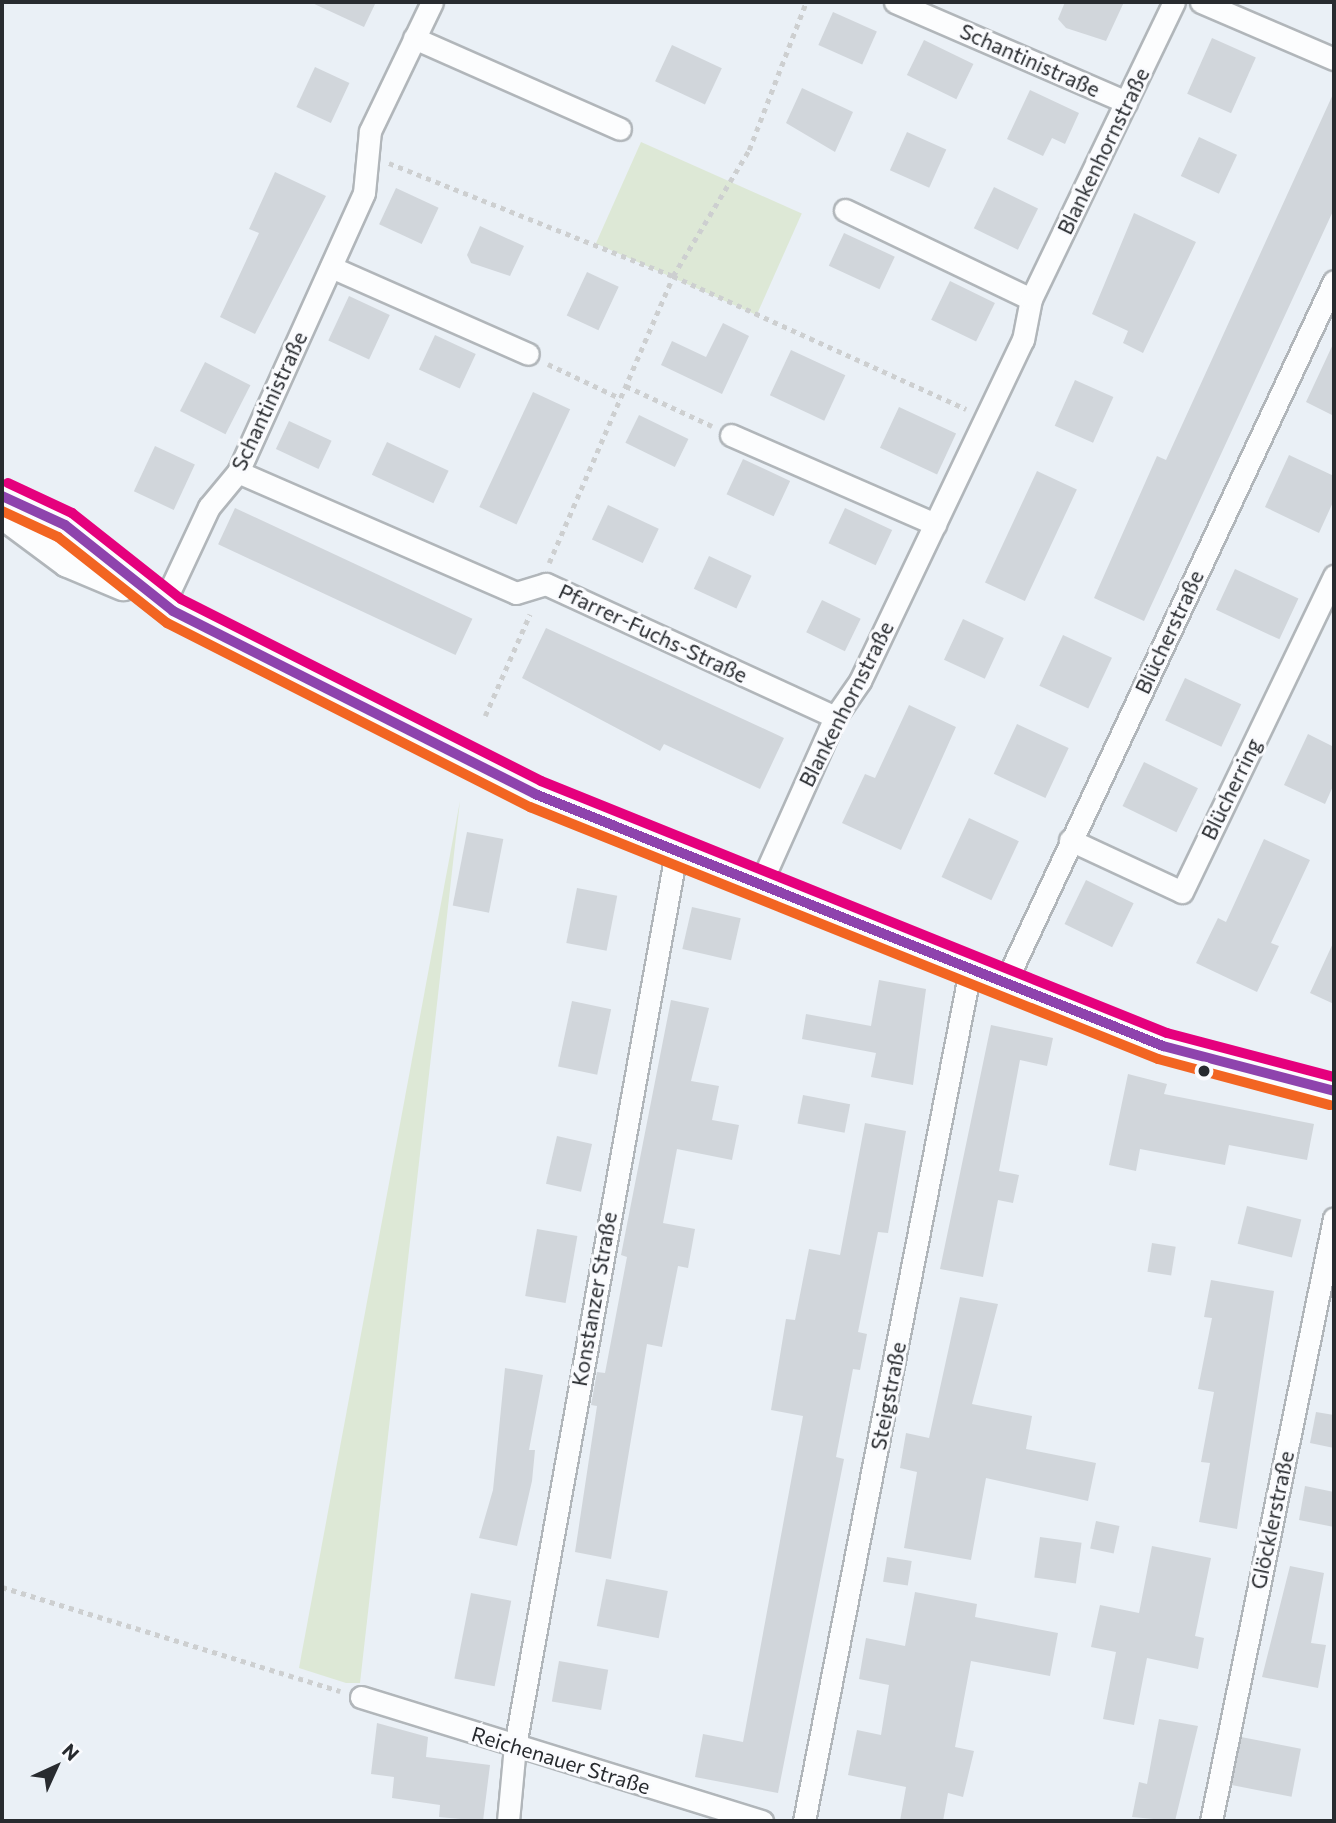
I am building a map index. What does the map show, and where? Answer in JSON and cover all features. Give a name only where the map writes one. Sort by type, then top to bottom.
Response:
[{"type":"street","name":"Schantinistraße","points":[[156,600],[209,507],[238,472],[365,193],[370,131],[432,2]]},
{"type":"street","name":"Schantinistraße","points":[[895,2],[1126,102]]},
{"type":"street","name":"Blankenhornstraße","points":[[760,885],[835,717],[860,681],[1023,340],[1031,299],[1174,2]]},
{"type":"street","points":[[1201,2],[1334,59]]},
{"type":"street","points":[[414,38],[620,129]]},
{"type":"street","points":[[845,210],[1031,299]]},
{"type":"street","points":[[331,267],[528,354]]},
{"type":"street","name":"Blücherstraße","points":[[1005,983],[1334,281]]},
{"type":"street","points":[[731,435],[935,524]]},
{"type":"street","name":"Pfarrer-Fuchs-Straße","points":[[238,472],[516,593],[547,583],[835,717]]},
{"type":"street","points":[[2,496],[65,525],[156,600]]},
{"type":"street","points":[[2,513],[68,562],[156,600],[445,753],[676,853],[1163,1046],[1334,1091]]},
{"type":"street","name":"Blücherring","points":[[1070,840],[1182,892],[1334,576]]},
{"type":"street","name":"Konstanzer Straße","points":[[508,1821],[515,1746],[676,853]]},
{"type":"street","name":"Steigstraße","points":[[804,1821],[970,970]]},
{"type":"street","name":"Glöcklerstraße","points":[[1211,1821],[1334,1218]]},
{"type":"street","name":"Reichenauer Straße","points":[[361,1697],[762,1821]]},
{"type":"path","points":[[485,716],[673,276],[749,150],[806,2]]},
{"type":"path","points":[[368,155],[673,276],[986,418]]},
{"type":"path","points":[[528,354],[620,398]]},
{"type":"path","points":[[626,386],[731,435]]},
{"type":"path","points":[[2,1587],[361,1697]]},
{"type":"green space","points":[[641,142],[802,214],[757,315],[596,243]]},
{"type":"green space","points":[[460,801],[360,1683],[346,1683],[299,1668]]},
{"type":"building","points":[[310,2],[376,2],[364,27]]},
{"type":"building","points":[[1065,2],[1124,2],[1106,41],[1066,28],[1058,19]]},
{"type":"building","points":[[833,12],[877,32],[862,64],[818,45]]},
{"type":"building","points":[[1212,38],[1256,58],[1231,113],[1187,94]]},
{"type":"building","points":[[924,40],[973,64],[956,99],[907,75]]},
{"type":"building","points":[[672,45],[722,68],[705,104],[655,81]]},
{"type":"building","points":[[315,67],[349,83],[331,123],[296,107]]},
{"type":"building","points":[[802,88],[853,112],[835,152],[786,123]]},
{"type":"building","points":[[1030,90],[1079,113],[1065,144],[1052,138],[1043,156],[1007,139]]},
{"type":"building","points":[[1334,92],[1334,209],[1144,621],[1094,598],[1157,456],[1166,460]]},
{"type":"building","points":[[907,132],[946,149],[929,188],[890,170]]},
{"type":"building","points":[[1199,137],[1237,155],[1219,194],[1181,176]]},
{"type":"building","points":[[275,172],[326,196],[255,334],[220,317],[259,233],[249,229]]},
{"type":"building","points":[[994,187],[1038,208],[1018,250],[974,228]]},
{"type":"building","points":[[396,188],[439,208],[422,244],[379,224]]},
{"type":"building","points":[[1134,213],[1196,242],[1143,353],[1123,343],[1128,331],[1092,314]]},
{"type":"building","points":[[480,226],[524,246],[510,276],[471,263],[467,255]]},
{"type":"building","points":[[844,233],[895,257],[880,289],[829,266]]},
{"type":"building","points":[[587,272],[619,287],[598,330],[567,316]]},
{"type":"building","points":[[950,281],[995,303],[976,342],[931,320]]},
{"type":"building","points":[[349,296],[390,315],[369,359],[328,340]]},
{"type":"building","points":[[723,323],[749,336],[722,394],[661,365],[672,341],[706,357]]},
{"type":"building","points":[[435,335],[476,354],[460,388],[419,369]]},
{"type":"building","points":[[1334,342],[1334,416],[1306,402]]},
{"type":"building","points":[[791,350],[845,375],[824,421],[770,395]]},
{"type":"building","points":[[205,362],[250,385],[225,434],[180,411]]},
{"type":"building","points":[[1075,380],[1113,397],[1093,443],[1055,426]]},
{"type":"building","points":[[533,392],[570,409],[516,524],[479,507]]},
{"type":"building","points":[[899,407],[956,434],[937,474],[880,448]]},
{"type":"building","points":[[639,415],[688,439],[675,467],[625,443]]},
{"type":"building","points":[[289,421],[332,441],[318,469],[276,449]]},
{"type":"building","points":[[387,442],[449,471],[433,503],[372,475]]},
{"type":"building","points":[[155,446],[195,465],[174,510],[134,491]]},
{"type":"building","points":[[1289,455],[1334,476],[1334,500],[1319,533],[1265,507]]},
{"type":"building","points":[[743,459],[790,481],[774,516],[727,494]]},
{"type":"building","points":[[1037,471],[1077,490],[1025,601],[985,582]]},
{"type":"building","points":[[608,505],[659,529],[643,563],[592,539]]},
{"type":"building","points":[[235,508],[472,619],[456,655],[218,544]]},
{"type":"building","points":[[845,508],[892,530],[876,565],[829,543]]},
{"type":"building","points":[[709,556],[752,576],[736,608],[694,589]]},
{"type":"building","points":[[1235,569],[1298,599],[1279,639],[1216,610]]},
{"type":"building","points":[[822,600],[861,619],[845,651],[806,632]]},
{"type":"building","points":[[963,619],[1004,638],[985,679],[944,660]]},
{"type":"building","points":[[546,628],[784,738],[760,789],[664,744],[660,751],[522,678]]},
{"type":"building","points":[[1063,635],[1112,658],[1088,709],[1039,686]]},
{"type":"building","points":[[1185,678],[1241,704],[1221,747],[1165,721]]},
{"type":"building","points":[[909,705],[956,727],[901,850],[842,823],[865,774],[875,778]]},
{"type":"building","points":[[1017,724],[1069,748],[1045,798],[994,774]]},
{"type":"building","points":[[1308,734],[1334,747],[1334,784],[1325,804],[1284,785]]},
{"type":"building","points":[[1144,762],[1198,788],[1176,832],[1123,806]]},
{"type":"building","points":[[969,818],[1019,841],[991,900],[942,877]]},
{"type":"building","points":[[467,832],[503,839],[489,913],[453,906]]},
{"type":"building","points":[[1264,839],[1310,860],[1271,943],[1279,946],[1257,992],[1196,963],[1218,918],[1226,922]]},
{"type":"building","points":[[1086,880],[1134,903],[1112,947],[1065,924]]},
{"type":"building","points":[[577,888],[617,896],[607,951],[566,943]]},
{"type":"building","points":[[692,907],[741,918],[731,960],[682,949]]},
{"type":"building","points":[[1334,941],[1334,1004],[1310,993]]},
{"type":"building","points":[[879,980],[926,989],[913,1085],[871,1077],[876,1053],[802,1039],[806,1014],[871,1026]]},
{"type":"building","points":[[671,1000],[709,1008],[691,1081],[719,1086],[712,1120],[739,1125],[732,1160],[677,1149],[663,1223],[695,1229],[688,1268],[678,1266],[662,1347],[647,1344],[611,1559],[575,1552],[597,1406],[591,1405],[597,1372],[605,1373],[627,1257],[621,1255]]},
{"type":"building","points":[[572,1001],[611,1009],[597,1075],[558,1067]]},
{"type":"building","points":[[991,1025],[1053,1038],[1047,1066],[1020,1060],[999,1171],[1019,1175],[1013,1203],[998,1200],[983,1277],[940,1269]]},
{"type":"building","points":[[1128,1074],[1167,1084],[1164,1094],[1314,1124],[1307,1160],[1229,1145],[1225,1165],[1140,1149],[1136,1171],[1109,1165]]},
{"type":"building","points":[[803,1095],[850,1104],[845,1133],[797,1123]]},
{"type":"building","points":[[865,1123],[906,1131],[888,1233],[878,1232],[858,1332],[867,1334],[860,1370],[853,1369],[836,1457],[844,1459],[778,1793],[695,1777],[703,1734],[743,1742],[803,1416],[771,1410],[786,1319],[795,1320],[809,1249],[840,1255]]},
{"type":"building","points":[[557,1136],[592,1144],[581,1192],[546,1184]]},
{"type":"building","points":[[1247,1206],[1301,1220],[1292,1257],[1238,1244]]},
{"type":"building","points":[[537,1229],[577,1236],[566,1303],[525,1296]]},
{"type":"building","points":[[1152,1243],[1176,1247],[1171,1275],[1147,1272]]},
{"type":"building","points":[[1211,1280],[1274,1291],[1237,1529],[1199,1522],[1210,1463],[1201,1462],[1214,1392],[1198,1389],[1212,1318],[1204,1317]]},
{"type":"building","points":[[960,1297],[998,1304],[972,1404],[1032,1416],[1026,1449],[1096,1463],[1088,1501],[986,1478],[971,1560],[904,1548],[917,1472],[900,1468],[906,1433],[929,1438]]},
{"type":"building","points":[[505,1368],[543,1375],[529,1450],[535,1450],[532,1481],[517,1546],[479,1538],[493,1490]]},
{"type":"building","points":[[1316,1412],[1334,1415],[1334,1448],[1310,1443]]},
{"type":"building","points":[[1305,1486],[1334,1492],[1334,1527],[1299,1520]]},
{"type":"building","points":[[1096,1521],[1119,1526],[1114,1553],[1090,1548]]},
{"type":"building","points":[[1040,1537],[1082,1543],[1076,1583],[1034,1578]]},
{"type":"building","points":[[1152,1546],[1211,1558],[1195,1636],[1204,1638],[1198,1669],[1147,1658],[1134,1725],[1103,1719],[1116,1652],[1091,1647],[1100,1605],[1139,1613]]},
{"type":"building","points":[[887,1557],[912,1561],[908,1586],[883,1582]]},
{"type":"building","points":[[1290,1566],[1324,1573],[1311,1643],[1326,1645],[1318,1688],[1262,1677]]},
{"type":"building","points":[[606,1579],[668,1591],[659,1638],[597,1626]]},
{"type":"building","points":[[915,1592],[977,1604],[975,1617],[1058,1633],[1050,1676],[971,1661],[955,1747],[974,1751],[963,1797],[948,1793],[943,1821],[900,1821],[906,1787],[848,1775],[857,1730],[881,1735],[889,1685],[859,1679],[866,1638],[905,1646]]},
{"type":"building","points":[[471,1593],[511,1601],[495,1686],[454,1678]]},
{"type":"building","points":[[559,1661],[608,1670],[601,1710],[552,1701]]},
{"type":"building","points":[[1159,1719],[1198,1726],[1175,1821],[1132,1817],[1139,1782],[1147,1784]]},
{"type":"building","points":[[377,1723],[428,1737],[426,1757],[490,1765],[483,1821],[439,1817],[440,1805],[392,1798],[394,1777],[371,1774]]},
{"type":"building","points":[[1241,1737],[1301,1749],[1292,1797],[1232,1785]]},
{"type":"transit line","points":[[8,483],[72,513],[181,599],[541,781],[1167,1033],[1334,1077]]},
{"type":"transit line","points":[[2,496],[65,525],[173,611],[535,794],[1163,1046],[1334,1091]]},
{"type":"transit line","points":[[2,511],[58,537],[167,623],[530,807],[1158,1059],[1330,1105]]}]
